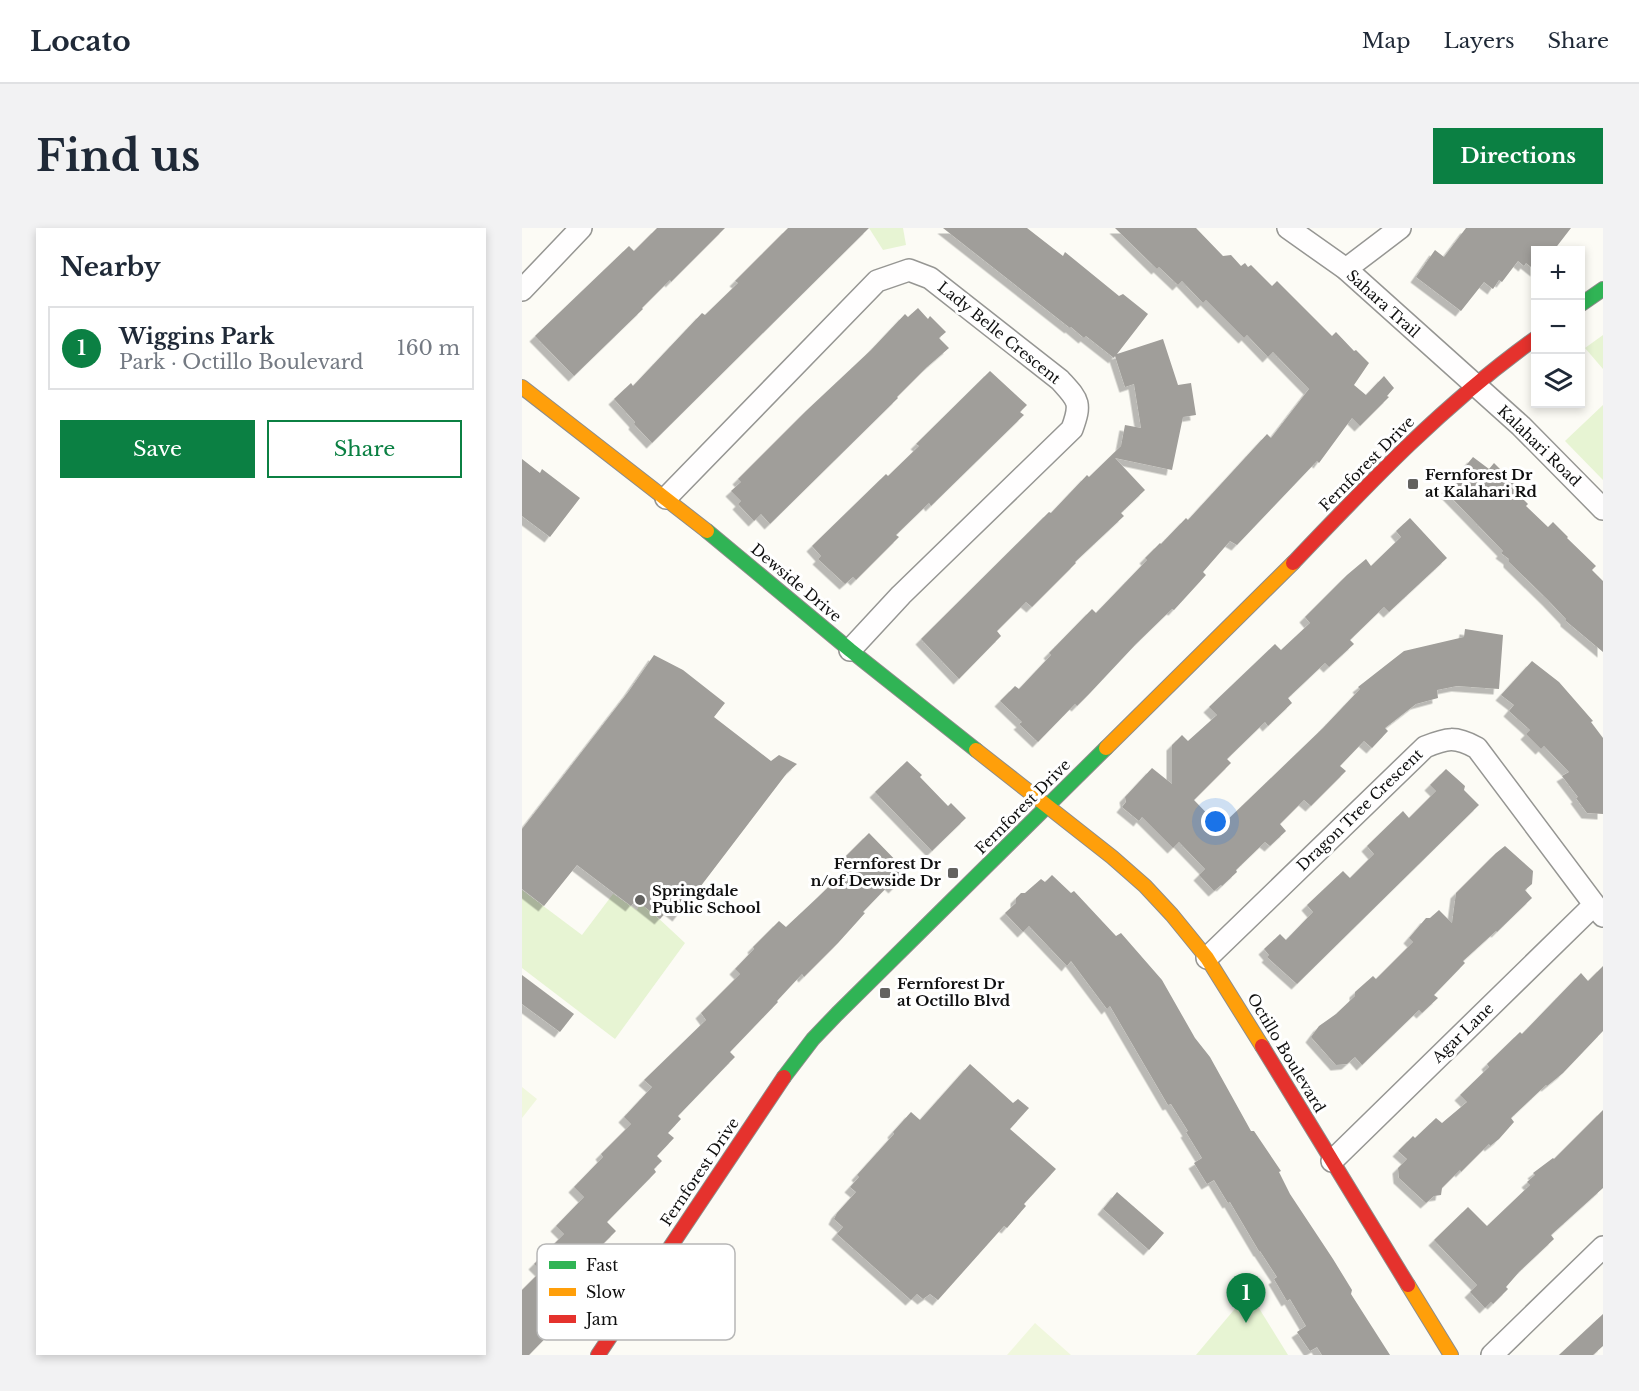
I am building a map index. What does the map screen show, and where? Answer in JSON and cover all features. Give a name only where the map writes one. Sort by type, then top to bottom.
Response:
[{"type":"street","points":[[522,290],[581,228]]},
{"type":"street","name":"Sahara Trail","points":[[1288,228],[1346,269],[1474,385]]},
{"type":"street","points":[[1346,269],[1400,228]]},
{"type":"street","name":"Lady Belle Crescent","points":[[666,498],[877,281],[909,270],[930,278],[1059,380],[1073,395],[1079,411],[1072,429],[901,595],[850,650]]},
{"type":"street","points":[[1585,302],[1603,289]]},
{"type":"street","name":"Fernforest Drive","points":[[672,1244],[771,1094],[813,1039],[1255,602],[1392,460],[1449,406],[1531,342]]},
{"type":"street","name":"Kalahari Road","points":[[1474,385],[1521,426],[1603,509]]},
{"type":"street","name":"Dewside Drive","points":[[522,387],[666,498],[850,650],[1047,807]]},
{"type":"street","name":"Dragon Tree Crescent","points":[[1207,958],[1425,747],[1446,739],[1464,741],[1477,748],[1599,911]]},
{"type":"street","name":"Octillo Boulevard","points":[[1047,807],[1144,886],[1173,915],[1207,958],[1451,1355]]},
{"type":"street","name":"Agar Lane","points":[[1332,1161],[1599,911]]},
{"type":"street","points":[[1492,1355],[1603,1247]]},
{"type":"street","name":"Fernforest Drive","points":[[598,1355],[608,1340]]},
{"type":"green space","points":[[869,228],[903,228],[906,245],[883,250]]},
{"type":"green space","points":[[1603,335],[1603,369],[1585,348]]},
{"type":"green space","points":[[1603,405],[1603,480],[1565,441]]},
{"type":"green space","points":[[522,890],[582,935],[613,894],[637,910],[641,902],[685,943],[615,1039],[522,968]]},
{"type":"green space","points":[[522,1087],[537,1099],[522,1118]]},
{"type":"green space","points":[[1249,1292],[1288,1355],[1196,1355]]},
{"type":"green space","points":[[1035,1323],[1071,1355],[1007,1355]]},
{"type":"building","points":[[657,228],[725,228],[574,376],[535,336],[629,246],[634,251]]},
{"type":"building","points":[[788,228],[869,228],[652,443],[614,399],[631,383],[633,386],[702,313],[705,315],[738,283],[735,281]]},
{"type":"building","points":[[943,228],[1027,228],[1063,256],[1065,252],[1119,296],[1123,294],[1148,314],[1117,354],[1163,339],[1178,385],[1191,383],[1196,415],[1183,417],[1172,470],[1115,458],[1145,490],[1121,513],[1124,516],[1032,607],[1026,602],[997,631],[1001,636],[959,679],[921,639],[1087,475],[1089,477],[1121,446],[1125,425],[1141,428],[1134,384],[1125,387],[1115,356],[1114,358],[1086,336],[1084,338],[1070,328]]},
{"type":"building","points":[[1115,228],[1196,228],[1223,256],[1231,255],[1241,266],[1245,263],[1248,267],[1251,265],[1272,286],[1277,281],[1332,336],[1336,332],[1354,351],[1356,350],[1369,363],[1354,385],[1366,395],[1384,376],[1394,388],[1387,396],[1389,397],[1360,426],[1352,418],[1319,463],[1317,461],[1237,545],[1230,541],[1203,572],[1206,575],[1174,610],[1172,609],[1077,706],[1075,704],[1038,742],[1019,724],[1022,722],[1000,701],[1015,686],[1019,689],[1051,655],[1049,653],[1092,609],[1096,613],[1147,560],[1145,558],[1186,518],[1188,520],[1267,434],[1271,438],[1309,389],[1273,352],[1268,357],[1247,335],[1244,338],[1206,300],[1203,303],[1182,281],[1178,285],[1159,267],[1157,269]]},
{"type":"building","points":[[1466,228],[1571,228],[1557,246],[1531,246],[1531,267],[1526,263],[1524,266],[1518,261],[1502,282],[1499,280],[1493,289],[1484,282],[1461,311],[1416,277],[1435,250],[1444,257]]},
{"type":"building","points":[[918,308],[928,319],[930,316],[946,332],[939,338],[949,348],[927,367],[770,524],[761,514],[754,521],[738,504],[741,501],[731,491],[741,482],[738,479],[905,314],[908,317]]},
{"type":"building","points":[[990,371],[1027,405],[1020,412],[1024,415],[931,506],[929,503],[896,535],[899,537],[856,580],[853,577],[845,584],[818,559],[821,556],[812,546],[886,474],[888,476],[919,446],[916,444]]},
{"type":"building","points":[[1473,457],[1489,469],[1494,463],[1526,495],[1523,499],[1528,504],[1526,506],[1548,527],[1553,522],[1596,566],[1592,570],[1603,581],[1603,652],[1566,621],[1445,491]]},
{"type":"building","points":[[522,459],[540,473],[542,469],[580,498],[550,537],[522,516]]},
{"type":"building","points":[[1410,518],[1447,558],[1389,612],[1384,607],[1350,640],[1354,644],[1329,667],[1325,663],[1288,698],[1292,703],[1268,726],[1265,722],[1227,759],[1231,763],[1194,800],[1220,827],[1323,728],[1360,689],[1358,687],[1404,651],[1464,637],[1465,629],[1503,635],[1499,689],[1457,686],[1437,690],[1438,698],[1416,704],[1385,728],[1388,731],[1372,748],[1364,741],[1340,766],[1346,771],[1311,806],[1304,800],[1280,824],[1286,831],[1270,846],[1265,842],[1236,870],[1237,872],[1214,891],[1199,875],[1205,869],[1179,842],[1173,848],[1142,817],[1139,821],[1122,807],[1126,802],[1125,797],[1152,768],[1172,784],[1172,745],[1182,735],[1188,741],[1217,715],[1209,707],[1275,644],[1281,650],[1310,623],[1305,617],[1347,575],[1366,559],[1371,566],[1401,537],[1396,531]]},
{"type":"building","points":[[654,655],[683,670],[725,703],[714,717],[771,761],[779,755],[797,764],[787,773],[678,916],[669,909],[660,919],[636,900],[631,906],[577,865],[544,906],[522,889],[522,829],[629,691]]},
{"type":"building","points":[[1532,661],[1559,682],[1593,721],[1591,722],[1603,738],[1603,814],[1587,813],[1562,776],[1569,772],[1544,746],[1541,749],[1526,734],[1530,730],[1509,711],[1514,705],[1501,695]]},
{"type":"building","points":[[907,761],[948,806],[951,803],[966,818],[932,851],[875,792]]},
{"type":"building","points":[[1446,769],[1465,786],[1464,790],[1479,805],[1297,984],[1267,957],[1269,955],[1264,949],[1280,934],[1286,940],[1313,912],[1307,905],[1343,871],[1350,878],[1374,854],[1367,846],[1403,811],[1409,818],[1436,791],[1430,785]]},
{"type":"building","points":[[869,833],[908,873],[894,888],[890,884],[838,943],[804,977],[802,974],[730,1052],[735,1057],[678,1116],[681,1119],[668,1133],[674,1138],[657,1156],[662,1161],[654,1169],[656,1172],[607,1222],[616,1231],[603,1244],[554,1244],[564,1234],[556,1226],[584,1197],[574,1187],[603,1157],[601,1154],[631,1124],[624,1117],[652,1087],[644,1080],[706,1020],[701,1013],[740,974],[735,969],[754,949],[753,947],[779,921],[786,927],[850,866],[843,859]]},
{"type":"building","points":[[1505,846],[1533,871],[1532,884],[1525,890],[1532,898],[1463,961],[1465,963],[1434,995],[1438,998],[1422,1013],[1419,1010],[1362,1065],[1355,1057],[1347,1064],[1336,1065],[1311,1037],[1319,1026],[1336,1014],[1373,976],[1376,979],[1413,942],[1409,938],[1426,918],[1430,918],[1439,910],[1452,923],[1456,893]]},
{"type":"building","points":[[1052,875],[1071,893],[1074,891],[1116,936],[1121,933],[1162,980],[1195,1038],[1210,1057],[1251,1131],[1254,1131],[1281,1171],[1279,1172],[1290,1194],[1333,1259],[1352,1290],[1351,1294],[1390,1355],[1322,1355],[1317,1347],[1310,1351],[1297,1332],[1306,1326],[1290,1299],[1287,1301],[1274,1279],[1277,1277],[1230,1202],[1228,1203],[1214,1180],[1207,1184],[1194,1163],[1202,1158],[1186,1132],[1188,1131],[1171,1104],[1168,1105],[1110,1006],[1107,1009],[1071,961],[1067,966],[1029,926],[1023,932],[1005,913],[1016,903],[1016,898],[1021,893],[1025,893],[1041,879],[1045,882]]},
{"type":"building","points":[[1603,966],[1603,1031],[1563,1073],[1546,1085],[1511,1118],[1514,1122],[1499,1139],[1490,1146],[1489,1144],[1461,1172],[1460,1170],[1442,1188],[1441,1195],[1434,1196],[1426,1203],[1399,1178],[1398,1168],[1407,1159],[1398,1151],[1436,1118],[1442,1123],[1467,1102],[1460,1095],[1489,1067],[1487,1064],[1520,1032],[1522,1034],[1581,973],[1588,981]]},
{"type":"building","points":[[522,975],[574,1014],[560,1032],[522,1004]]},
{"type":"building","points":[[970,1064],[1013,1103],[1018,1099],[1029,1108],[1010,1129],[1056,1169],[1024,1204],[1026,1206],[1007,1228],[1004,1226],[938,1300],[930,1294],[923,1299],[917,1294],[911,1300],[837,1234],[843,1227],[834,1219],[856,1192],[850,1187],[859,1177],[857,1175],[894,1134],[893,1132],[911,1112],[920,1120]]},
{"type":"building","points":[[1603,1110],[1603,1188],[1551,1235],[1554,1239],[1519,1272],[1506,1287],[1508,1289],[1493,1304],[1491,1302],[1485,1308],[1470,1292],[1477,1285],[1434,1240],[1468,1207],[1487,1226],[1530,1185],[1527,1182],[1535,1175],[1533,1173],[1554,1159]]},
{"type":"building","points":[[1117,1192],[1164,1233],[1149,1250],[1103,1209]]},
{"type":"building","points":[[537,1275],[537,1340],[544,1340],[529,1355],[522,1355],[522,1290]]},
{"type":"building","points":[[1603,1314],[1603,1346],[1593,1355],[1559,1355]]},
{"type":"traffic: fast","points":[[1585,302],[1603,289]]},
{"type":"traffic: fast","points":[[707,531],[850,650],[976,750]]},
{"type":"traffic: fast","points":[[784,1077],[813,1039],[837,1014],[1106,748]]},
{"type":"traffic: slow","points":[[522,387],[707,531]]},
{"type":"traffic: slow","points":[[1106,748],[1293,563]]},
{"type":"traffic: slow","points":[[976,750],[1112,857],[1145,886],[1207,958],[1262,1046]]},
{"type":"traffic: slow","points":[[1408,1285],[1451,1355]]},
{"type":"traffic: jam","points":[[1293,563],[1409,444],[1470,389],[1531,342]]},
{"type":"traffic: jam","points":[[1262,1046],[1408,1285]]},
{"type":"traffic: jam","points":[[672,1244],[784,1077]]},
{"type":"traffic: jam","points":[[598,1355],[608,1340]]},
{"type":"place","name":"Fernforest Dr at Kalahari Rd","points":[[1413,484]]},
{"type":"place","name":"Fernforest Dr n/of Dewside Dr","points":[[953,873]]},
{"type":"place","name":"Springdale Public School","points":[[640,900]]},
{"type":"place","name":"Fernforest Dr at Octillo Blvd","points":[[885,993]]},
{"type":"place","name":"Wiggins Park","points":[[1246,1323]]}]
